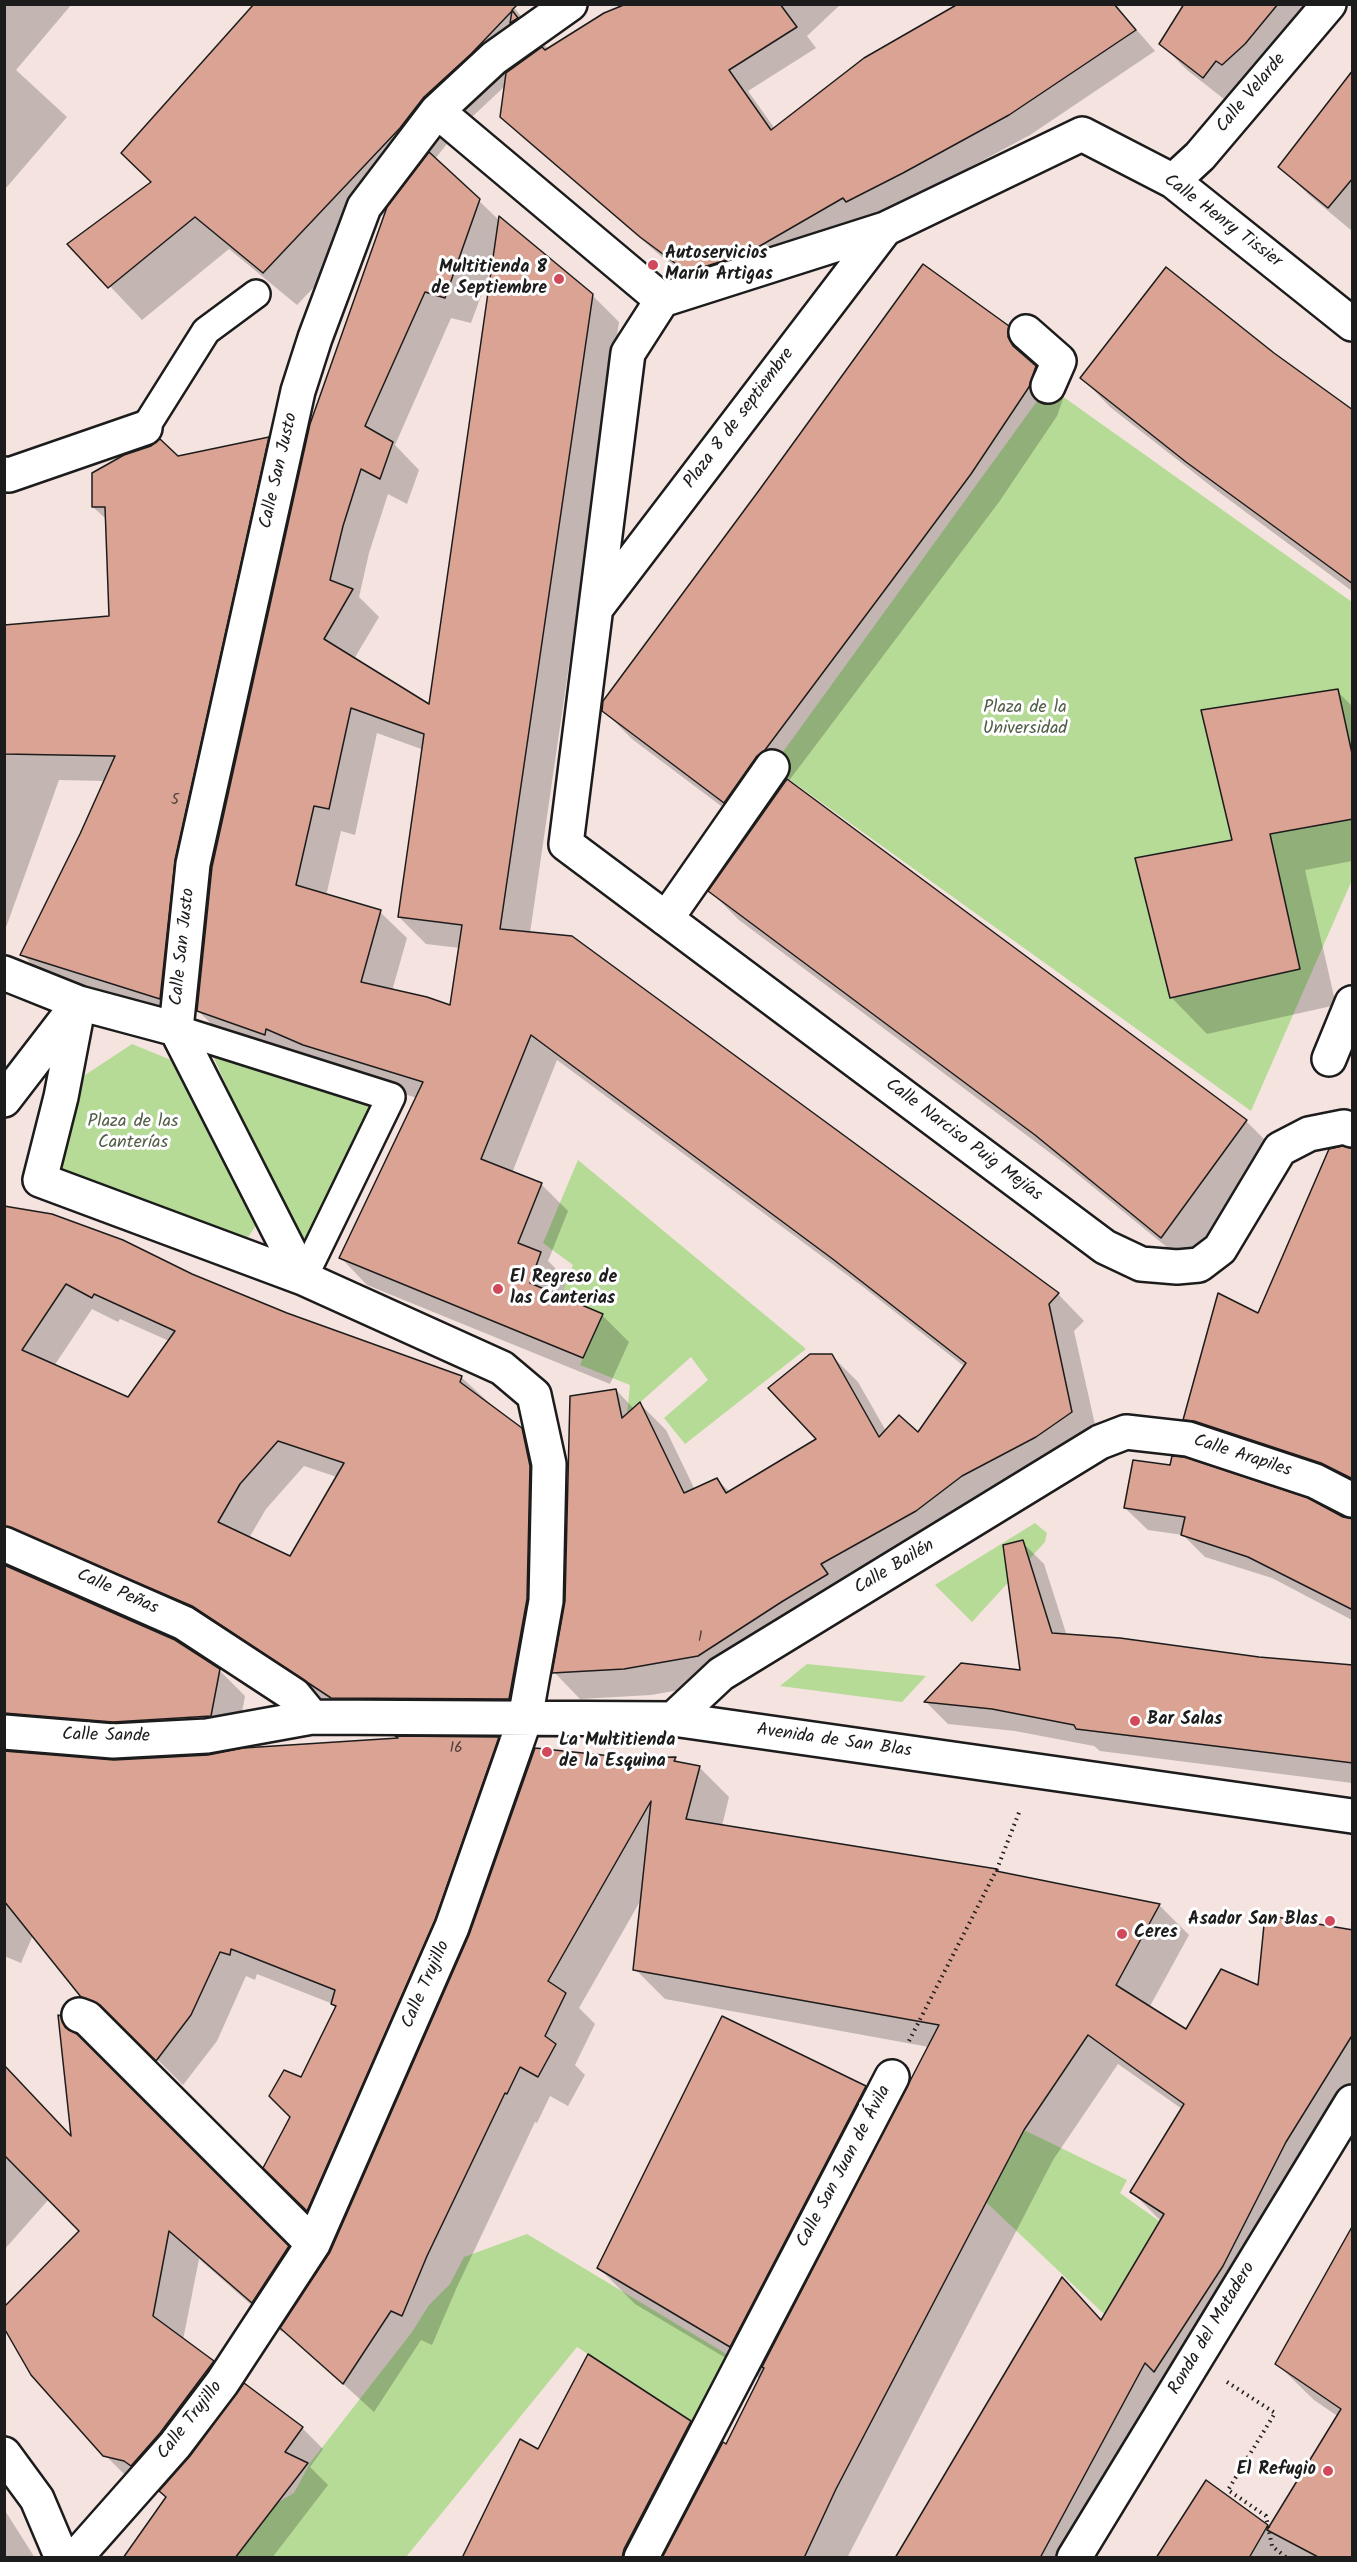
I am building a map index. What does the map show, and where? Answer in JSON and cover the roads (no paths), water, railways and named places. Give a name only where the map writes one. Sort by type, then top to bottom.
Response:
[{"type":"street","name":"Calle San Justo","points":[[176,1029],[192,864],[298,392],[364,207],[437,111],[494,58],[570,4]]},
{"type":"street","name":"Calle Velarde","points":[[1173,181],[1200,156],[1329,4]]},
{"type":"street","points":[[437,111],[662,300],[628,353],[595,609]]},
{"type":"street","name":"Calle Henry Tissier","points":[[1082,134],[1173,181],[1353,324]]},
{"type":"street","name":"Plaza 8 de septiembre","points":[[662,300],[885,229],[1082,134]]},
{"type":"street","name":"Plaza 8 de septiembre","points":[[595,609],[885,229]]},
{"type":"street","points":[[1026,332],[1059,362],[1048,386]]},
{"type":"street","points":[[4,474],[9,475],[146,428]]},
{"type":"street","name":"Calle Narciso Puig Mejías","points":[[595,609],[566,844],[1105,1247],[1141,1264],[1177,1268],[1199,1265],[1220,1249],[1280,1149],[1309,1134],[1344,1127],[1353,1130]]},
{"type":"street","points":[[666,919],[772,767]]},
{"type":"street","points":[[4,973],[79,1003],[176,1029],[303,1278]]},
{"type":"street","points":[[4,1100],[79,1003]]},
{"type":"street","points":[[79,1003],[61,1097],[40,1179],[303,1278],[502,1368],[534,1395],[549,1464],[546,1601],[525,1719]]},
{"type":"street","points":[[1329,1059],[1353,1003]]},
{"type":"street","name":"Calle Arapiles","points":[[1126,1432],[1188,1439],[1315,1481],[1353,1500]]},
{"type":"street","name":"Calle Bailén","points":[[673,1719],[721,1674],[1100,1442],[1126,1432]]},
{"type":"street","name":"Calle Peñas","points":[[4,1544],[184,1623],[294,1695],[312,1717]]},
{"type":"street","name":"Avenida de San Blas","points":[[207,1736],[312,1717],[673,1719],[1353,1816]]},
{"type":"street","name":"Calle Trujillo","points":[[75,2558],[189,2427],[222,2383],[313,2244],[452,1927],[525,1719]]},
{"type":"street","name":"Calle Sande","points":[[4,1732],[113,1741],[207,1736]]},
{"type":"street","points":[[79,2015],[87,2018],[313,2244]]},
{"type":"street","name":"Calle San Juan de Ávila","points":[[641,2558],[892,2077]]},
{"type":"street","name":"Ronda del Matadero","points":[[1074,2558],[1194,2361],[1348,2118]]},
{"type":"street","points":[[4,2454],[37,2499],[62,2558]]},
{"type":"lane","points":[[146,428],[206,331],[256,294]]},
{"type":"lane","points":[[176,1029],[391,1097],[303,1278]]},
{"type":"place","name":"Autoservicios Marín Artigas","points":[[653,265]]},
{"type":"place","name":"Multitienda 8 de Septiembre","points":[[559,279]]},
{"type":"place","name":"El Regreso de las Canterias","points":[[498,1289]]},
{"type":"place","name":"Bar Salas","points":[[1135,1721]]},
{"type":"place","name":"La Multitienda de la Esquina","points":[[547,1752]]},
{"type":"place","name":"Asador San Blas","points":[[1330,1921]]},
{"type":"place","name":"Ceres","points":[[1122,1934]]},
{"type":"place","name":"El Refugio","points":[[1328,2471]]},
{"type":"park label","name":"Plaza de la Universidad","points":[[1025,719]]},
{"type":"park label","name":"Plaza de las Canterías","points":[[133,1133]]}]
